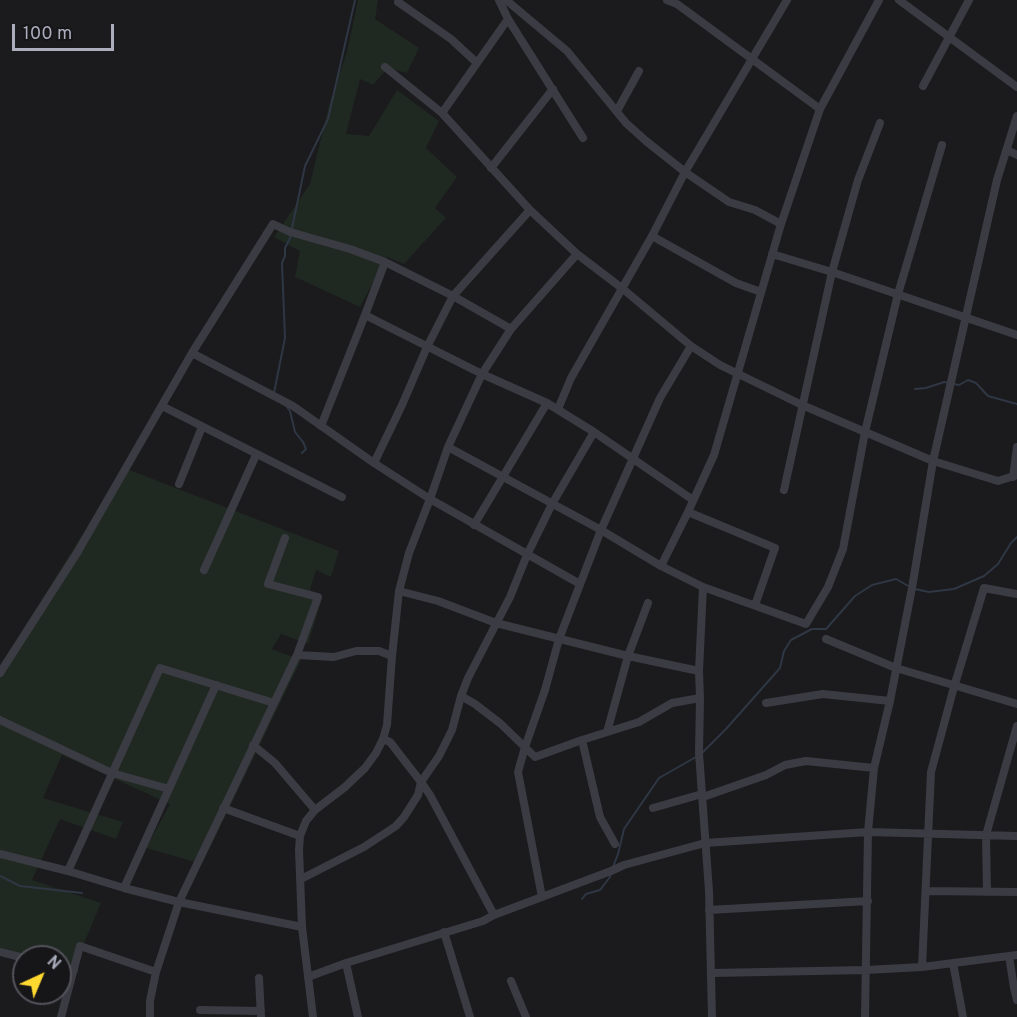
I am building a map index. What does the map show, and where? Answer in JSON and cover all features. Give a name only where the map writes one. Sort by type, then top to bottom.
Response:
[{"type":"street","points":[[399,0],[398,2],[451,39],[477,63]]},
{"type":"street","points":[[499,0],[584,138]]},
{"type":"street","points":[[506,0],[567,51],[626,123],[646,141],[685,172],[729,202],[755,210],[781,224]]},
{"type":"street","points":[[667,0],[679,2],[819,109]]},
{"type":"street","points":[[558,409],[571,378],[652,236],[685,172],[787,0]]},
{"type":"street","points":[[661,566],[714,455],[781,224],[819,109],[879,0]]},
{"type":"street","points":[[899,0],[1017,87]]},
{"type":"street","points":[[923,86],[969,0]]},
{"type":"street","points":[[442,113],[508,18]]},
{"type":"street","points":[[385,67],[442,113],[530,210],[577,254],[691,346],[720,365],[802,405],[933,461],[998,482],[1015,476],[1017,447]]},
{"type":"street","points":[[617,111],[639,71]]},
{"type":"street","points":[[491,168],[553,89]]},
{"type":"street","points":[[865,1017],[868,832],[873,768],[890,701],[933,461],[950,383],[997,180],[1017,116]]},
{"type":"street","points":[[784,490],[832,272],[858,180],[880,123]]},
{"type":"street","points":[[448,447],[601,530],[661,566],[703,587],[806,624],[828,587],[843,549],[865,432],[898,294],[942,145]]},
{"type":"street","points":[[1007,150],[1017,155]]},
{"type":"street","points":[[374,463],[453,296],[530,210]]},
{"type":"street","points":[[0,673],[76,553],[192,353],[273,224],[290,232],[350,249],[385,262],[453,296],[511,330]]},
{"type":"street","points":[[652,236],[736,283],[761,292]]},
{"type":"street","points":[[313,1017],[302,927],[300,836],[306,821],[315,810],[365,768],[383,739],[387,725],[399,591],[409,553],[448,447],[482,374],[511,330],[577,254]]},
{"type":"street","points":[[772,254],[1017,335]]},
{"type":"street","points":[[321,426],[385,262]]},
{"type":"street","points":[[365,315],[482,374],[558,409],[693,501]]},
{"type":"street","points":[[542,897],[518,772],[559,639],[601,530],[660,398],[691,346]]},
{"type":"street","points":[[192,353],[293,406],[430,499],[580,584]]},
{"type":"street","points":[[474,525],[547,403]]},
{"type":"street","points":[[162,406],[342,497]]},
{"type":"street","points":[[179,484],[201,427]]},
{"type":"street","points":[[301,879],[364,847],[396,826],[404,817],[452,730],[461,696],[510,597],[552,504],[594,432]]},
{"type":"street","points":[[204,570],[256,455]]},
{"type":"street","points":[[688,512],[775,548],[754,605]]},
{"type":"street","points":[[150,1017],[150,1001],[156,972],[179,902],[297,655],[318,597],[268,584],[285,538]]},
{"type":"street","points":[[703,587],[699,671],[699,753],[709,891],[712,1017]]},
{"type":"street","points":[[922,967],[931,772],[984,588],[1017,594]]},
{"type":"street","points":[[399,591],[438,601],[496,623],[699,671]]},
{"type":"street","points":[[607,732],[628,656],[648,603]]},
{"type":"street","points":[[826,639],[896,668],[1017,704]]},
{"type":"street","points":[[297,655],[334,657],[356,651],[379,651],[392,656]]},
{"type":"street","points":[[68,871],[160,668],[274,703]]},
{"type":"street","points":[[124,888],[216,685]]},
{"type":"street","points":[[766,703],[823,694],[890,701]]},
{"type":"street","points":[[461,696],[501,724],[535,757],[639,722],[672,703],[700,698]]},
{"type":"street","points":[[0,720],[112,773],[169,789]]},
{"type":"street","points":[[987,892],[986,835],[1017,726]]},
{"type":"street","points":[[383,739],[390,742],[422,782],[494,915]]},
{"type":"street","points":[[582,740],[600,817],[615,844]]},
{"type":"street","points":[[253,745],[275,763],[315,810]]},
{"type":"street","points":[[653,808],[703,796],[766,775],[785,765],[806,761],[873,768]]},
{"type":"street","points":[[223,808],[300,836]]},
{"type":"street","points":[[308,977],[483,921],[624,865],[705,843],[868,832],[1017,836]]},
{"type":"street","points":[[0,854],[179,902],[302,927]]},
{"type":"street","points":[[927,891],[1017,892]]},
{"type":"street","points":[[709,910],[868,901]]},
{"type":"street","points":[[444,932],[470,1017]]},
{"type":"street","points":[[61,1017],[80,946],[156,972]]},
{"type":"street","points":[[712,973],[922,967],[1013,955],[1014,988],[1017,1000]]},
{"type":"street","points":[[346,963],[358,1017]]},
{"type":"street","points":[[953,963],[963,1017]]},
{"type":"street","points":[[200,1010],[261,1014],[259,978]]},
{"type":"street","points":[[511,981],[526,1017]]},
{"type":"shaded area","points":[[358,0],[378,0],[375,19],[419,48],[407,73],[388,68],[373,85],[360,79],[346,134],[369,136],[397,90],[439,121],[426,148],[457,177],[435,208],[446,218],[404,264],[387,257],[360,307],[295,277],[300,251],[274,237],[310,184],[330,101],[347,52]]},
{"type":"shaded area","points":[[124,468],[339,551],[331,577],[316,570],[310,590],[322,599],[308,644],[281,634],[272,649],[301,660],[202,864],[146,848],[170,804],[62,755],[43,798],[123,822],[116,839],[60,819],[32,880],[101,903],[74,967],[72,967],[72,945],[12,945],[12,951],[0,948],[0,666]]},
{"type":"waterway","points":[[274,393],[285,338],[282,263],[285,248],[290,238],[305,166],[328,119],[355,0]]},
{"type":"waterway","points":[[915,389],[944,382],[959,385],[968,380],[976,383],[988,396],[1017,404]]},
{"type":"waterway","points":[[286,406],[290,411],[295,432],[306,449],[302,453]]},
{"type":"waterway","points":[[915,589],[929,592],[954,589],[984,576],[998,564],[1017,537]]},
{"type":"waterway","points":[[702,753],[780,668],[784,651],[791,640],[812,629],[826,629],[855,596],[872,585],[896,579],[910,587]]},
{"type":"waterway","points":[[613,867],[624,829],[659,778],[696,757]]},
{"type":"waterway","points":[[582,899],[586,894],[600,890],[611,872]]},
{"type":"waterway","points":[[0,876],[20,886],[82,893]]}]
